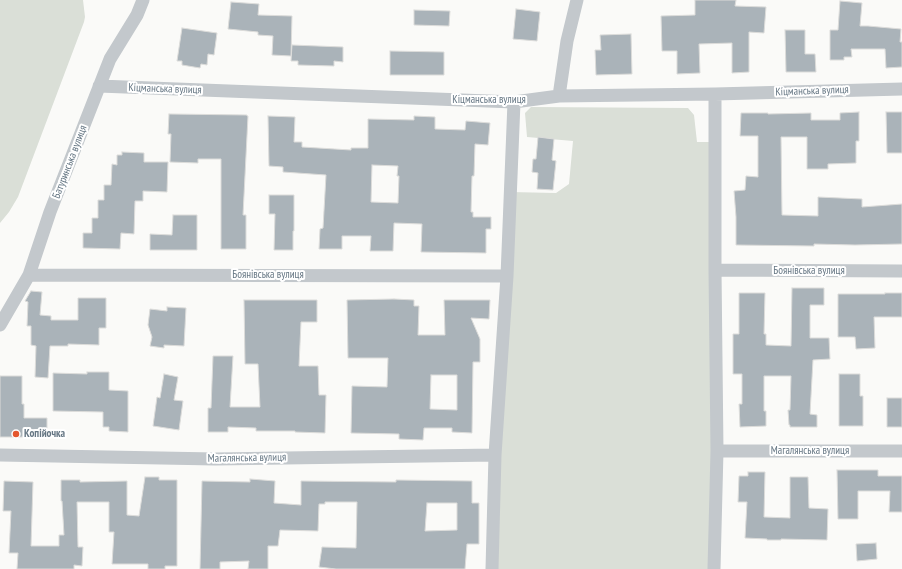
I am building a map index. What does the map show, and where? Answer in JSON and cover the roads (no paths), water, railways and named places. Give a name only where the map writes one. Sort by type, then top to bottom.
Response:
[{"type":"street","name":"Батуринська вулиця","points":[[0,325],[29,275],[50,212],[110,59],[137,15],[143,0]]},
{"type":"street","points":[[559,96],[567,41],[577,0]]},
{"type":"street","name":"Кіцманська вулиця","points":[[99,86],[514,102],[559,96],[902,89]]},
{"type":"street","points":[[714,569],[717,451],[715,94]]},
{"type":"street","points":[[492,569],[495,454],[507,276],[514,102]]},
{"type":"street","name":"Боянівська вулиця","points":[[716,270],[902,271]]},
{"type":"street","name":"Боянівська вулиця","points":[[29,275],[507,276]]},
{"type":"street","name":"Магалянська вулиця","points":[[717,451],[902,451]]},
{"type":"street","name":"Магалянська вулиця","points":[[0,455],[216,459],[495,454]]},
{"type":"place","name":"Копійочка","points":[[16,434]]}]
